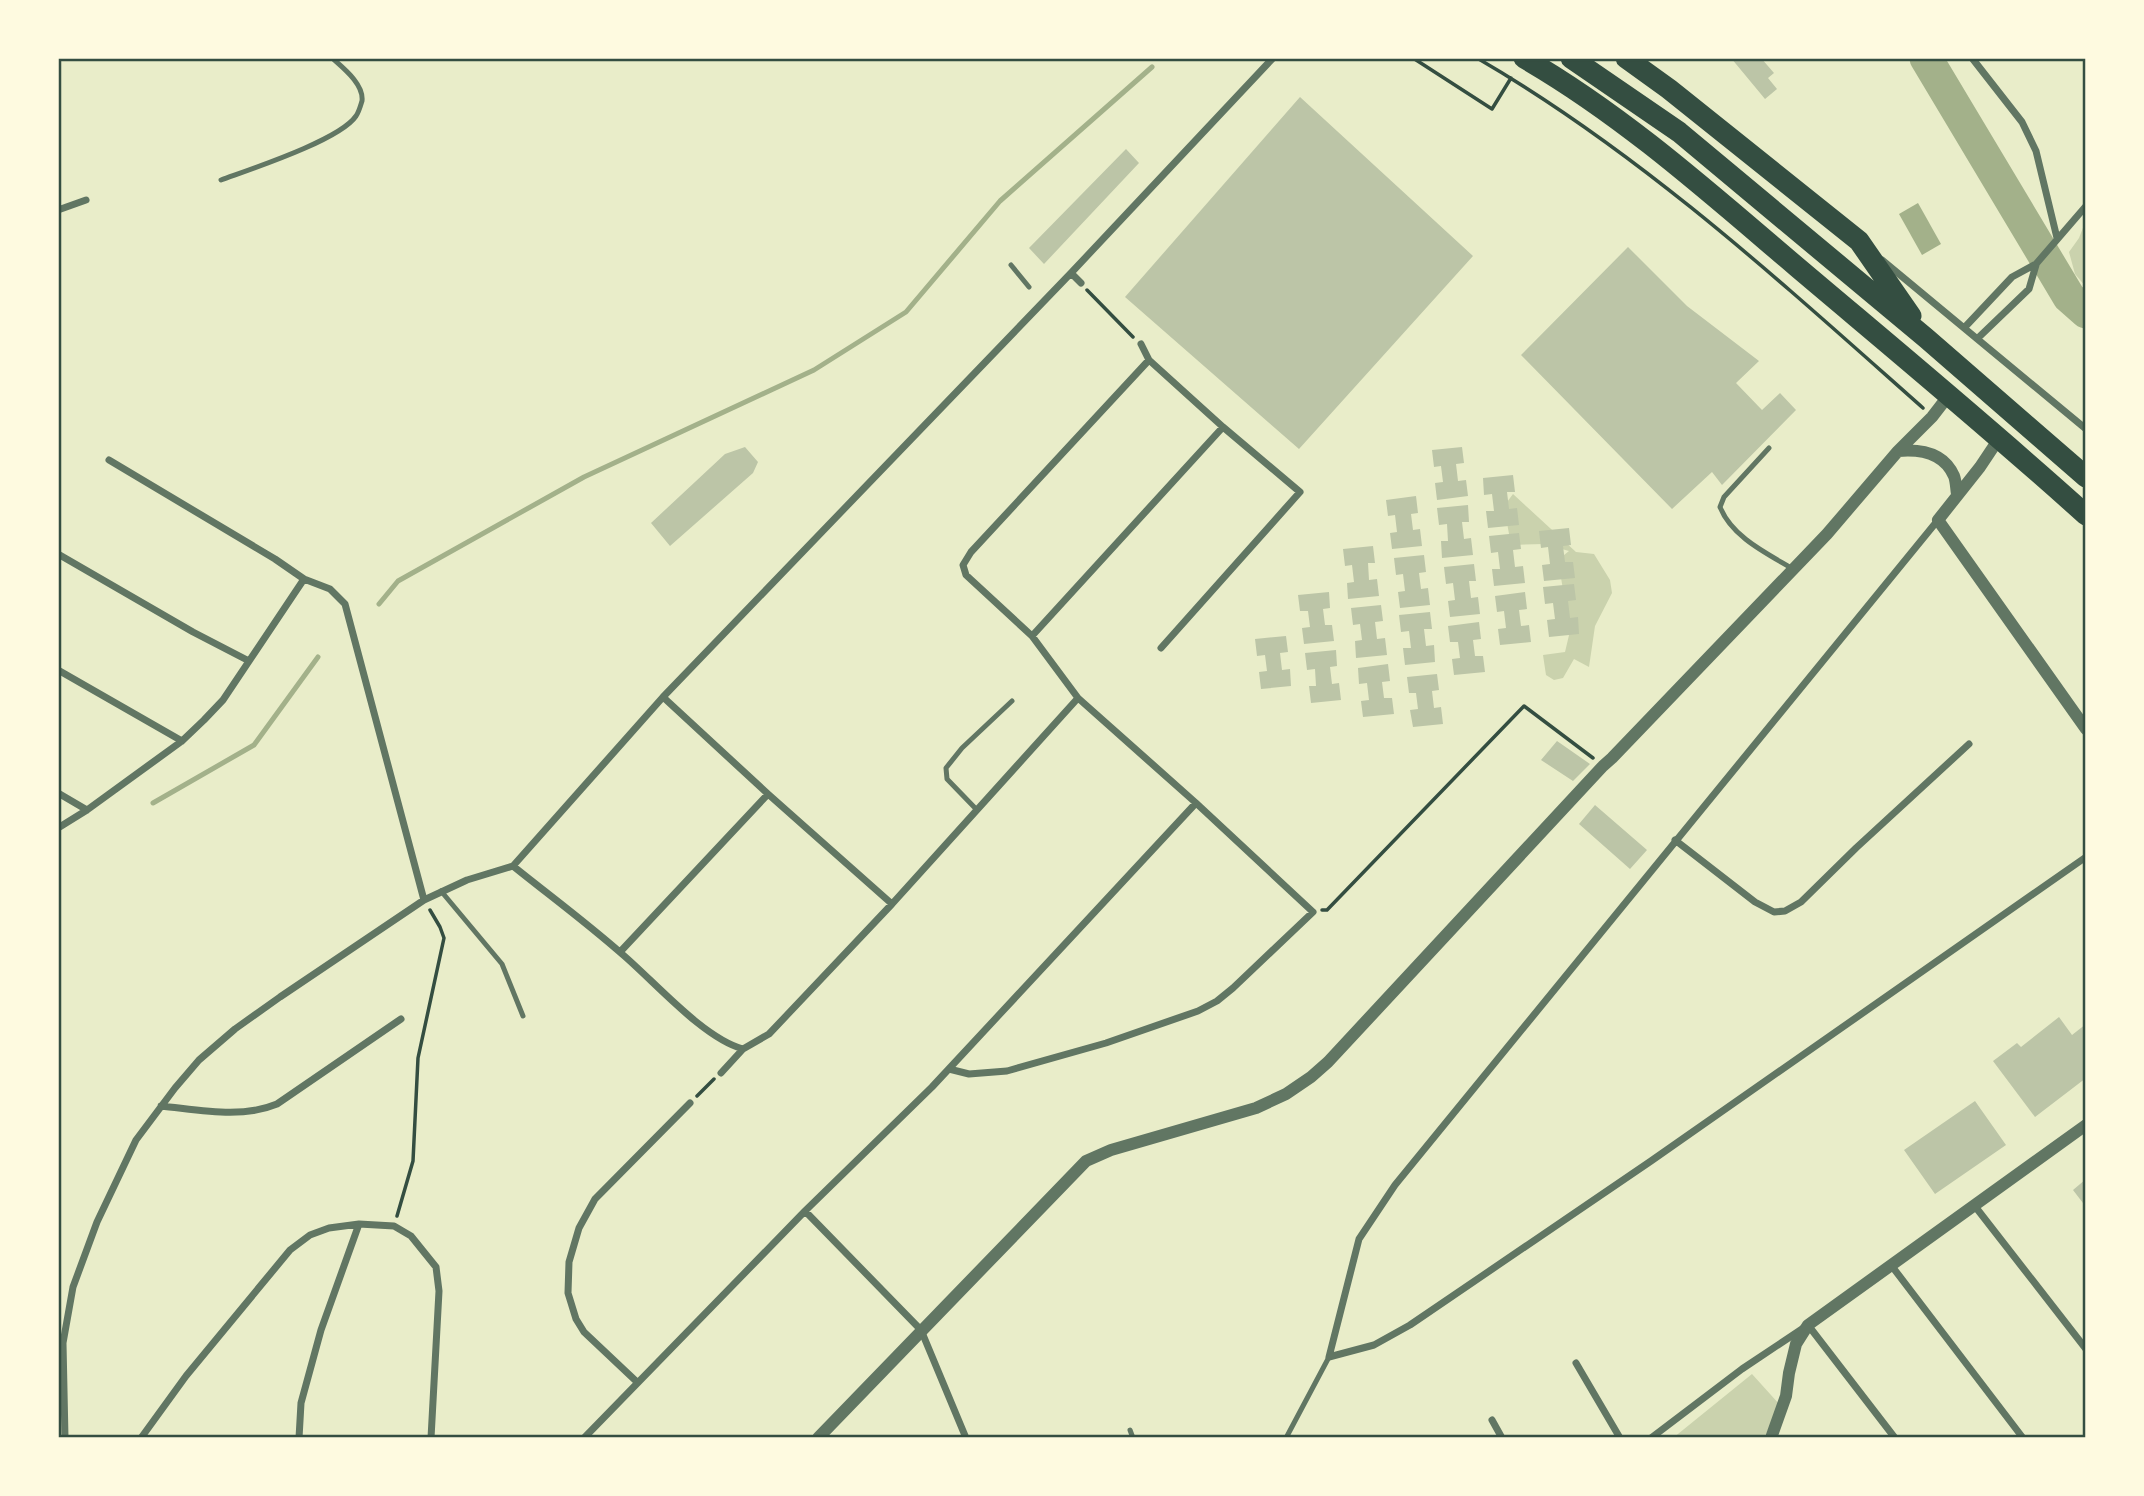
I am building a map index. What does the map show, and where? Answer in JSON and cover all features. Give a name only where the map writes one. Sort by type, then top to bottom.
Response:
[{"type":"highway","points":[[1571,58],[1679,132],[1926,338],[2086,477]]},
{"type":"highway","points":[[1626,58],[1859,240],[1926,338]]},
{"type":"highway","points":[[1521,63],[1548,72],[1689,176],[2000,438],[2086,515]]},
{"type":"street","points":[[65,1438],[63,1343],[73,1287],[97,1222],[136,1140],[199,1060],[235,1029],[424,900],[467,880],[513,866],[663,697],[1071,273],[1273,58]]},
{"type":"street","points":[[1972,58],[2022,122],[2036,151],[2057,238]]},
{"type":"street","points":[[58,210],[86,200]]},
{"type":"street","points":[[1965,327],[2012,277],[2036,264],[2086,206]]},
{"type":"street","points":[[1859,240],[2086,429]]},
{"type":"street","points":[[1978,338],[2029,289],[2036,264]]},
{"type":"street","points":[[1071,273],[1081,284]]},
{"type":"street","points":[[1141,344],[1149,360],[1300,492],[1161,648]]},
{"type":"street","points":[[949,1069],[969,1074],[1007,1071],[1106,1043],[1198,1011],[1233,988],[1313,912],[1078,698],[1031,636],[966,575],[963,565],[971,552],[1149,360]]},
{"type":"street","points":[[818,1438],[1086,1161],[1111,1150],[1256,1108],[1286,1094],[1311,1077],[1603,766],[1827,534],[1949,395]]},
{"type":"street","points":[[1031,636],[1223,427]]},
{"type":"street","points":[[2000,438],[1938,520],[1395,1185],[1359,1238],[1329,1357],[1374,1345],[1410,1325],[2086,857]]},
{"type":"street","points":[[1898,451],[1919,449],[1935,455],[1954,476],[1957,494]]},
{"type":"street","points":[[109,460],[304,579],[330,589],[345,604],[424,900]]},
{"type":"street","points":[[1938,520],[2086,729]]},
{"type":"street","points":[[58,554],[249,661]]},
{"type":"street","points":[[58,828],[182,741],[223,700],[304,579]]},
{"type":"street","points":[[58,670],[182,741]]},
{"type":"street","points":[[663,697],[892,904]]},
{"type":"street","points":[[721,1073],[743,1049],[769,1034],[892,904],[1078,698]]},
{"type":"street","points":[[1675,840],[1755,902],[1774,912],[1785,911],[1801,902],[1969,744]]},
{"type":"street","points":[[58,793],[87,810]]},
{"type":"street","points":[[620,952],[768,794]]},
{"type":"street","points":[[584,1438],[805,1211],[949,1069],[1196,803]]},
{"type":"street","points":[[513,866],[620,952],[704,1028],[729,1046],[743,1049]]},
{"type":"street","points":[[161,1106],[237,1113],[260,1111],[277,1104],[401,1019]]},
{"type":"street","points":[[637,1382],[584,1332],[576,1319],[568,1293],[569,1262],[579,1228],[595,1199],[690,1103]]},
{"type":"street","points":[[1651,1438],[1742,1369],[1808,1325],[2086,1125]]},
{"type":"street","points":[[1974,1205],[2086,1349]]},
{"type":"street","points":[[805,1211],[921,1330],[966,1438]]},
{"type":"street","points":[[299,1438],[301,1403],[321,1330],[359,1224]]},
{"type":"street","points":[[141,1438],[186,1376],[290,1250],[310,1235],[329,1228],[359,1224],[394,1226],[411,1236],[436,1267],[439,1291],[430,1438]]},
{"type":"street","points":[[1891,1265],[2023,1438]]},
{"type":"street","points":[[1771,1438],[1786,1396],[1797,1344],[1808,1325]]},
{"type":"street","points":[[1808,1325],[1895,1438]]},
{"type":"street","points":[[1576,1363],[1619,1438]]},
{"type":"street","points":[[1492,1420],[1502,1438]]},
{"type":"lane","points":[[221,180],[298,151],[345,127],[357,115],[362,99],[360,88],[332,58]]},
{"type":"lane","points":[[1011,265],[1029,287]]},
{"type":"lane","points":[[1769,448],[1724,497],[1720,507],[1732,528],[1793,569]]},
{"type":"lane","points":[[977,810],[947,779],[946,768],[962,748],[1012,701]]},
{"type":"lane","points":[[441,891],[502,964],[523,1016]]},
{"type":"lane","points":[[1286,1438],[1329,1357]]},
{"type":"lane","points":[[1130,1430],[1133,1438]]},
{"type":"path","points":[[1417,58],[1492,110],[1521,63]]},
{"type":"path","points":[[1477,58],[1553,106],[1633,163],[1830,324],[1932,417]]},
{"type":"path","points":[[1081,284],[1141,344]]},
{"type":"path","points":[[1313,912],[1327,909],[1524,706],[1603,766]]},
{"type":"path","points":[[394,1226],[413,1161],[418,1058],[444,938],[424,900]]},
{"type":"path","points":[[690,1103],[721,1073]]},
{"type":"shaded area","points":[[1918,203],[1941,244],[1922,255],[1899,214]]},
{"type":"shaded area","points":[[2086,220],[2086,287],[2075,274],[2069,252],[2079,238]]},
{"type":"shaded area","points":[[1513,494],[1576,552],[1594,554],[1610,580],[1612,593],[1595,626],[1589,667],[1574,659],[1563,678],[1554,680],[1546,675],[1543,655],[1565,652],[1570,631],[1558,560],[1569,551],[1544,544],[1511,545],[1504,506]]},
{"type":"shaded area","points":[[1752,1374],[1780,1405],[1764,1438],[1673,1438]]},
{"type":"building","points":[[1731,58],[1761,58],[1774,73],[1768,78],[1777,89],[1765,99]]},
{"type":"building","points":[[1300,97],[1473,256],[1299,449],[1125,297]]},
{"type":"building","points":[[1126,149],[1139,163],[1044,264],[1029,248]]},
{"type":"building","points":[[1628,247],[1687,306],[1759,361],[1736,383],[1762,410],[1780,393],[1796,410],[1722,485],[1712,472],[1672,509],[1521,355]]},
{"type":"building","points":[[745,447],[758,462],[753,473],[670,546],[651,523],[725,454]]},
{"type":"building","points":[[1462,447],[1464,463],[1456,464],[1458,481],[1466,480],[1468,496],[1437,500],[1435,483],[1443,482],[1441,466],[1434,467],[1432,450]]},
{"type":"building","points":[[1513,475],[1515,492],[1507,492],[1509,509],[1517,508],[1519,525],[1488,528],[1486,511],[1494,511],[1492,494],[1484,495],[1483,478]]},
{"type":"building","points":[[1416,496],[1418,513],[1411,514],[1413,530],[1420,529],[1422,546],[1392,549],[1390,533],[1397,532],[1395,515],[1388,516],[1386,500]]},
{"type":"building","points":[[1468,505],[1469,522],[1462,522],[1464,539],[1471,538],[1473,555],[1442,558],[1441,541],[1448,541],[1447,524],[1439,525],[1437,508]]},
{"type":"building","points":[[1569,528],[1571,545],[1563,546],[1565,562],[1573,562],[1575,578],[1544,581],[1542,565],[1550,564],[1548,547],[1541,548],[1539,531]]},
{"type":"building","points":[[1519,533],[1521,549],[1513,550],[1515,567],[1523,566],[1525,583],[1494,586],[1492,569],[1500,569],[1498,552],[1491,553],[1489,536]]},
{"type":"building","points":[[1373,546],[1375,563],[1368,563],[1369,580],[1377,579],[1379,596],[1348,599],[1347,583],[1354,582],[1352,565],[1345,566],[1343,549]]},
{"type":"building","points":[[1424,555],[1426,572],[1419,573],[1421,589],[1428,588],[1430,605],[1400,608],[1398,592],[1405,591],[1403,574],[1396,575],[1394,558]]},
{"type":"building","points":[[1474,564],[1476,581],[1469,581],[1471,598],[1478,597],[1480,614],[1450,617],[1448,601],[1455,600],[1453,583],[1446,584],[1444,567]]},
{"type":"building","points":[[1574,584],[1576,600],[1568,601],[1570,618],[1578,617],[1579,634],[1549,637],[1547,620],[1555,619],[1553,603],[1545,604],[1543,587]]},
{"type":"building","points":[[1329,592],[1330,608],[1323,609],[1325,625],[1332,625],[1334,641],[1304,644],[1302,628],[1310,627],[1308,611],[1300,611],[1298,595]]},
{"type":"building","points":[[1525,592],[1527,609],[1519,610],[1521,626],[1529,625],[1531,642],[1500,645],[1498,629],[1506,628],[1504,611],[1497,612],[1495,596]]},
{"type":"building","points":[[1381,605],[1383,621],[1375,622],[1377,639],[1385,638],[1387,655],[1356,658],[1355,641],[1362,640],[1360,624],[1353,625],[1351,608]]},
{"type":"building","points":[[1430,612],[1432,629],[1424,629],[1426,646],[1434,645],[1435,662],[1405,665],[1403,648],[1411,648],[1409,631],[1401,632],[1399,615]]},
{"type":"building","points":[[1479,622],[1481,639],[1473,640],[1475,656],[1483,656],[1485,672],[1454,675],[1452,659],[1460,658],[1458,642],[1450,642],[1448,626]]},
{"type":"building","points":[[1286,636],[1288,652],[1280,653],[1282,670],[1290,669],[1291,686],[1261,689],[1259,672],[1267,671],[1265,655],[1257,656],[1255,639]]},
{"type":"building","points":[[1336,650],[1337,666],[1330,667],[1332,684],[1339,683],[1341,700],[1311,703],[1309,686],[1316,686],[1315,669],[1307,670],[1305,653]]},
{"type":"building","points":[[1388,664],[1390,681],[1382,682],[1384,698],[1392,698],[1394,714],[1363,717],[1361,701],[1369,700],[1367,683],[1359,684],[1358,668]]},
{"type":"building","points":[[1437,674],[1439,690],[1432,691],[1434,708],[1441,707],[1443,724],[1413,727],[1410,710],[1418,709],[1416,693],[1409,693],[1407,677]]},
{"type":"building","points":[[1557,741],[1590,764],[1573,781],[1541,760]]},
{"type":"building","points":[[1595,805],[1647,850],[1630,869],[1579,824]]},
{"type":"building","points":[[2059,1017],[2072,1035],[2086,1024],[2086,1078],[2035,1117],[1993,1061],[2017,1043],[2021,1047]]},
{"type":"building","points":[[1975,1101],[2006,1145],[1935,1194],[1904,1150]]},
{"type":"building","points":[[2086,1179],[2086,1207],[2073,1190]]},
{"type":"waterway","points":[[1926,58],[2069,297],[2086,312]]},
{"type":"waterway","points":[[379,604],[398,581],[584,477],[814,370],[906,312],[1000,201],[1152,67]]},
{"type":"waterway","points":[[153,803],[254,745],[318,657]]}]
